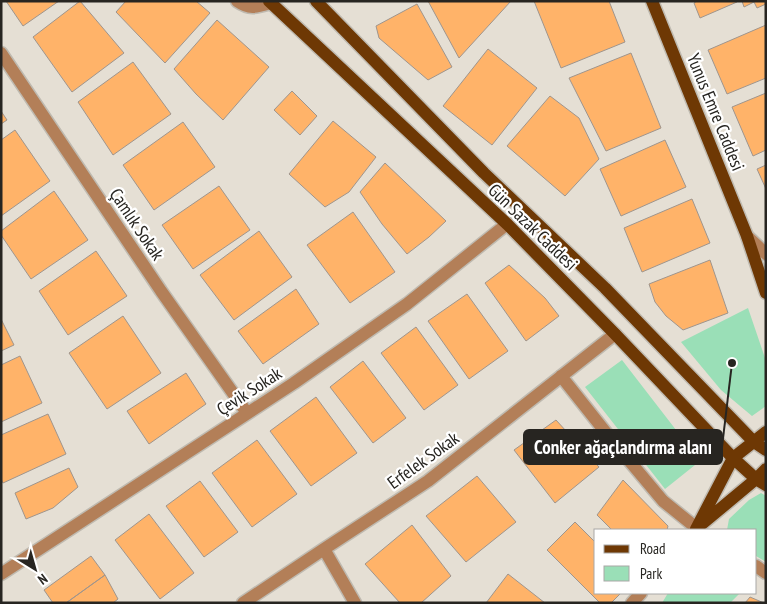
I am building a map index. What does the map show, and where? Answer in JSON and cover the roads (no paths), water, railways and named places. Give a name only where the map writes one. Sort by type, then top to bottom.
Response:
[{"type":"main road","name":"Yunus Emre Caddesi","points":[[652,1],[747,236],[766,293]]},
{"type":"main road","name":"Gün Sazak Caddesi","points":[[270,2],[506,224],[615,334],[733,458],[761,482]]},
{"type":"main road","name":"Gün Sazak Caddesi","points":[[321,3],[484,173],[605,288],[754,442],[766,450]]},
{"type":"main road","points":[[698,529],[733,458],[766,432]]},
{"type":"main road","points":[[698,529],[761,482],[766,469]]},
{"type":"street","points":[[237,1],[252,8],[270,2]]},
{"type":"street","name":"Çamlık Sokak","points":[[1,52],[161,291],[247,413]]},
{"type":"street","name":"Çevik Sokak","points":[[1,574],[294,383],[406,304],[506,224]]},
{"type":"street","points":[[747,236],[766,254]]},
{"type":"street","name":"Erfelek Sokak","points":[[243,603],[428,481],[615,334]]},
{"type":"street","points":[[561,376],[611,440],[663,501],[696,529]]},
{"type":"street","points":[[324,549],[354,603]]},
{"type":"place","name":"Conker ağaçlandırma alanı","points":[[732,363]]}]
